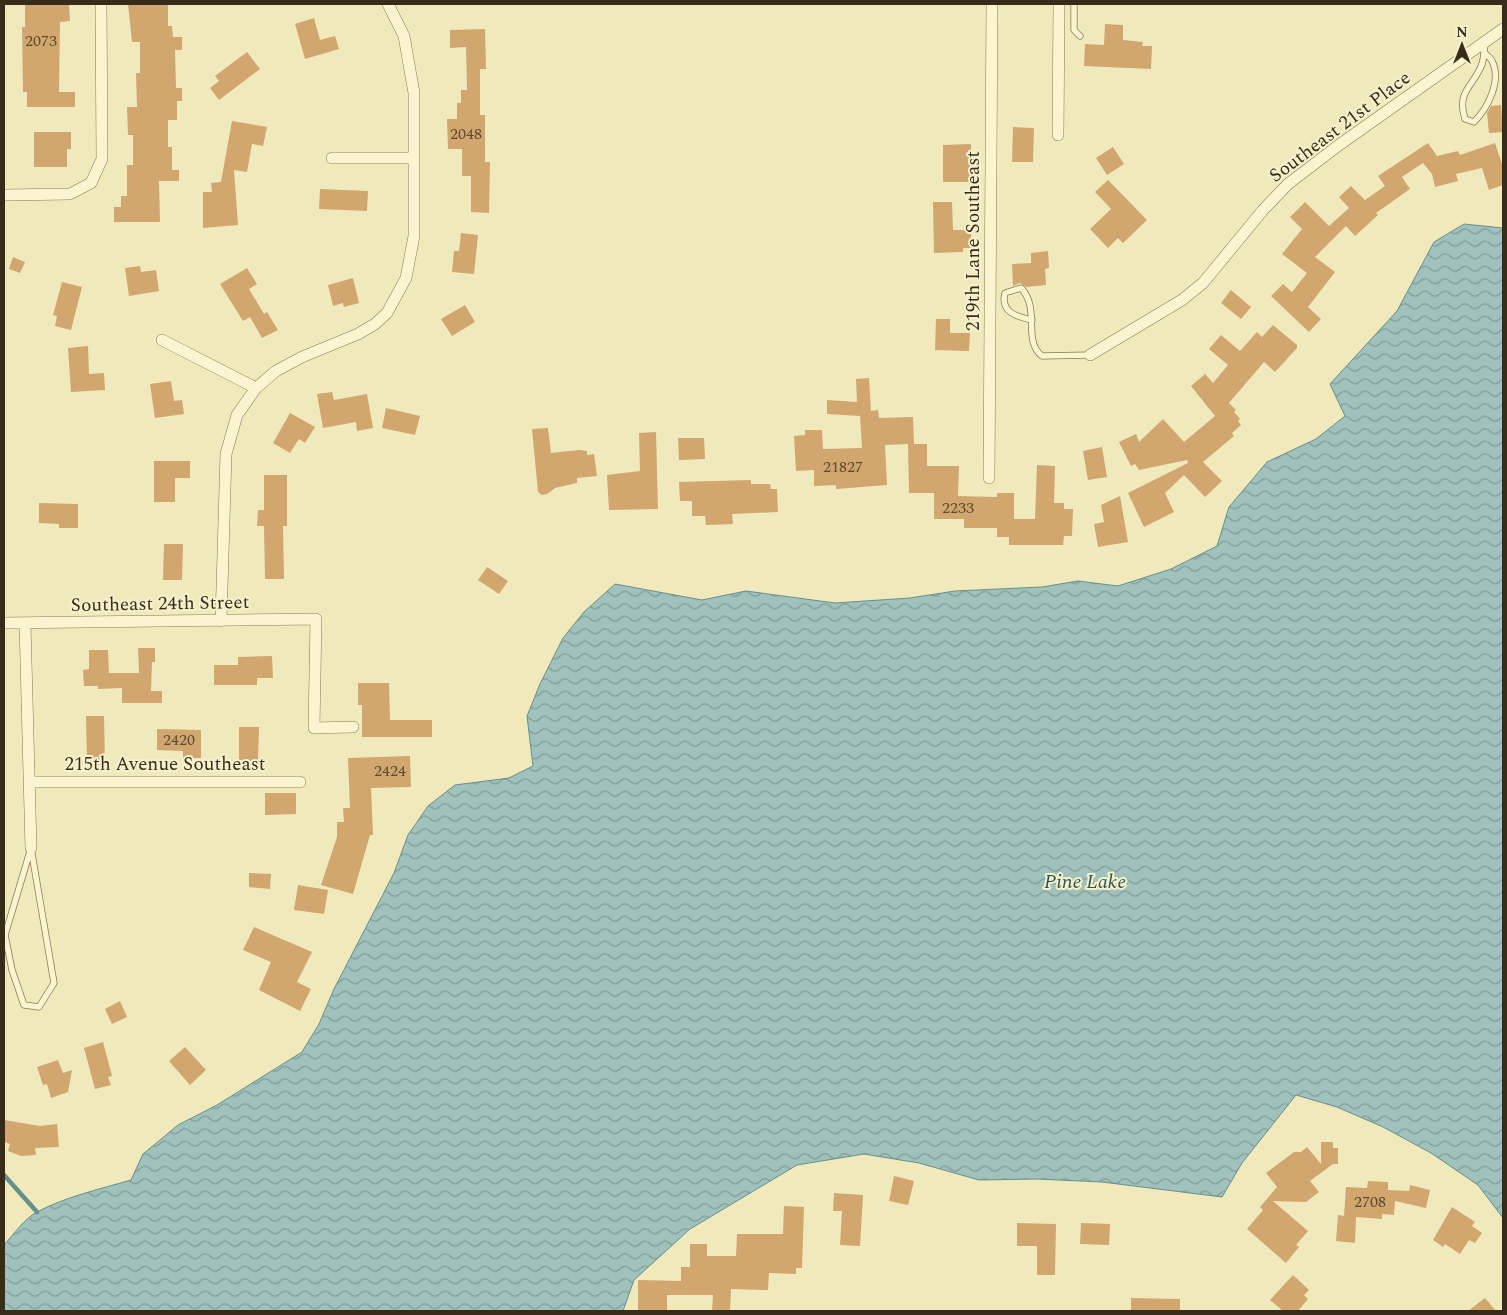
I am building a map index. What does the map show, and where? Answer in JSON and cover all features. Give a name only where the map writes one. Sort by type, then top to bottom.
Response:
[{"type":"street","points":[[6,195],[70,194],[91,183],[102,159],[101,4]]},
{"type":"street","points":[[221,621],[226,454],[237,415],[256,388],[276,371],[302,356],[358,334],[376,324],[387,313],[406,278],[414,236],[414,93],[404,36],[388,4]]},
{"type":"street","name":"219th Lane Southeast","points":[[989,478],[992,4]]},
{"type":"street","points":[[1058,135],[1059,4]]},
{"type":"street","name":"Southeast 21st Place","points":[[1090,355],[1182,300],[1203,283],[1263,210],[1288,184],[1485,47],[1503,29]]},
{"type":"street","points":[[332,158],[414,158]]},
{"type":"street","points":[[162,340],[256,388]]},
{"type":"street","name":"Southeast 24th Street","points":[[4,623],[316,619],[314,728],[353,727]]},
{"type":"street","points":[[26,624],[32,848]]},
{"type":"street","name":"215th Avenue Southeast","points":[[30,782],[300,782]]},
{"type":"lane","points":[[1074,4],[1074,30],[1080,36]]},
{"type":"lane","points":[[1485,47],[1493,61],[1496,86],[1481,116],[1474,122],[1465,119],[1461,108],[1466,89],[1482,64],[1485,47]]},
{"type":"lane","points":[[1032,320],[1017,317],[1008,310],[1004,299],[1005,293],[1021,288],[1029,296],[1032,320],[1032,341],[1036,351],[1042,356],[1090,355]]},
{"type":"lane","points":[[32,848],[54,983],[39,1007],[24,1005],[12,970],[5,935],[32,848]]},
{"type":"water","name":"Pine Lake","points":[[1464,224],[1503,228],[1503,1218],[1478,1185],[1431,1153],[1383,1127],[1337,1107],[1296,1095],[1242,1163],[1222,1197],[1102,1182],[1037,1179],[979,1180],[919,1163],[864,1154],[797,1165],[690,1229],[634,1280],[623,1311],[4,1311],[4,1245],[28,1219],[37,1212],[59,1202],[131,1180],[143,1154],[178,1125],[217,1105],[302,1052],[319,1024],[334,989],[394,873],[408,835],[428,806],[455,785],[509,778],[533,766],[527,716],[540,684],[563,638],[584,612],[615,584],[702,600],[746,591],[835,603],[910,598],[955,591],[1042,587],[1078,581],[1118,586],[1171,569],[1217,546],[1229,507],[1267,462],[1316,439],[1345,416],[1330,384],[1397,311],[1434,242]]},
{"type":"building","points":[[25,4],[69,4],[70,21],[60,22],[59,92],[75,92],[75,107],[27,107],[27,92],[23,92],[22,27],[25,27]]},
{"type":"building","points":[[128,4],[168,4],[168,26],[172,26],[173,37],[182,37],[182,50],[175,50],[176,88],[182,88],[182,101],[177,101],[177,120],[168,120],[168,147],[172,147],[172,170],[179,170],[179,181],[159,181],[160,222],[114,222],[114,207],[121,207],[121,196],[127,196],[127,165],[133,165],[133,135],[128,135],[127,107],[137,107],[136,73],[140,73],[140,42],[132,42]]},
{"type":"building","points":[[314,18],[320,40],[335,36],[339,49],[305,59],[295,24]]},
{"type":"building","points":[[1105,24],[1123,25],[1123,40],[1143,42],[1142,46],[1152,46],[1151,69],[1084,66],[1085,44],[1104,45]]},
{"type":"building","points":[[485,29],[486,69],[480,69],[480,115],[485,115],[485,162],[490,162],[489,213],[471,212],[471,176],[462,176],[462,149],[448,149],[447,119],[457,119],[457,103],[461,103],[461,90],[467,90],[466,47],[450,48],[450,30]]},
{"type":"building","points":[[247,52],[260,69],[219,100],[210,88],[219,81],[215,76]]},
{"type":"building","points":[[1501,105],[1503,132],[1489,133],[1487,113],[1491,106]]},
{"type":"building","points":[[232,121],[267,127],[263,146],[252,144],[247,172],[234,170],[238,225],[203,228],[203,192],[212,192],[211,183],[221,182]]},
{"type":"building","points":[[1013,127],[1034,128],[1033,162],[1012,162]]},
{"type":"building","points":[[34,132],[71,132],[71,149],[67,149],[67,167],[34,167]]},
{"type":"building","points":[[1428,143],[1437,156],[1458,151],[1460,155],[1495,143],[1503,167],[1503,185],[1489,190],[1482,168],[1456,174],[1458,181],[1435,187],[1432,174],[1423,163],[1402,177],[1410,189],[1376,213],[1378,215],[1355,236],[1346,226],[1315,257],[1335,272],[1308,307],[1321,319],[1309,332],[1271,296],[1283,284],[1292,292],[1307,273],[1282,254],[1302,229],[1290,217],[1305,202],[1329,226],[1349,208],[1339,197],[1351,186],[1365,200],[1385,186],[1378,176]]},
{"type":"building","points":[[971,144],[971,182],[943,182],[943,145]]},
{"type":"building","points":[[1113,147],[1124,164],[1107,175],[1096,158]]},
{"type":"building","points":[[1108,180],[1147,220],[1123,243],[1118,238],[1108,248],[1090,229],[1111,209],[1095,192]]},
{"type":"building","points":[[320,189],[368,191],[367,211],[319,209]]},
{"type":"building","points":[[933,202],[952,202],[953,230],[971,230],[971,248],[963,248],[963,252],[934,253]]},
{"type":"building","points":[[461,233],[478,235],[474,274],[452,272],[454,251],[459,251]]},
{"type":"building","points":[[1048,251],[1049,268],[1045,269],[1046,285],[1026,287],[1020,283],[1013,286],[1012,264],[1031,263],[1031,253]]},
{"type":"building","points":[[13,257],[25,262],[20,273],[9,269]]},
{"type":"building","points":[[140,266],[141,272],[156,270],[159,291],[129,296],[125,268]]},
{"type":"building","points":[[247,268],[257,284],[249,289],[264,314],[267,312],[278,330],[262,338],[250,317],[243,321],[220,284]]},
{"type":"building","points":[[353,278],[359,303],[344,307],[343,303],[333,306],[328,285]]},
{"type":"building","points":[[62,282],[82,287],[71,330],[55,326],[57,316],[53,315]]},
{"type":"building","points":[[1231,290],[1251,307],[1241,319],[1221,303]]},
{"type":"building","points":[[465,305],[475,322],[452,336],[441,319]]},
{"type":"building","points":[[936,319],[950,319],[950,333],[970,333],[969,351],[935,350]]},
{"type":"building","points":[[1273,325],[1297,345],[1297,348],[1275,372],[1264,362],[1229,403],[1236,410],[1234,412],[1240,419],[1238,421],[1241,425],[1232,433],[1234,436],[1203,462],[1222,481],[1205,497],[1184,475],[1165,493],[1174,512],[1144,527],[1128,493],[1188,463],[1187,460],[1139,470],[1135,464],[1131,466],[1119,442],[1136,434],[1139,442],[1163,419],[1184,442],[1215,416],[1191,386],[1205,374],[1213,383],[1228,365],[1209,349],[1221,335],[1240,351],[1257,332],[1262,337]]},
{"type":"building","points":[[88,346],[89,374],[104,373],[105,390],[71,392],[68,348]]},
{"type":"building","points":[[869,378],[871,411],[878,410],[879,418],[913,417],[914,444],[927,444],[927,466],[959,466],[958,496],[997,497],[997,493],[1014,493],[1014,519],[1035,519],[1037,465],[1055,466],[1054,503],[1064,503],[1064,509],[1073,509],[1072,536],[1064,536],[1063,545],[1009,545],[1009,537],[997,537],[997,528],[964,528],[964,519],[934,519],[934,493],[909,493],[908,444],[885,445],[887,485],[836,489],[836,485],[814,486],[814,470],[796,471],[794,436],[805,435],[805,430],[822,430],[823,449],[862,448],[860,416],[827,414],[827,400],[857,402],[856,379]]},
{"type":"building","points":[[171,381],[174,401],[182,400],[184,414],[155,418],[150,384]]},
{"type":"building","points":[[332,392],[334,400],[367,394],[373,428],[357,431],[356,422],[323,428],[317,394]]},
{"type":"building","points":[[386,408],[420,416],[415,435],[382,428]]},
{"type":"building","points":[[290,413],[315,427],[305,443],[299,439],[290,453],[273,443]]},
{"type":"building","points":[[548,428],[551,453],[579,450],[587,451],[587,455],[594,454],[597,476],[577,478],[577,483],[555,488],[547,494],[542,495],[538,492],[532,429]]},
{"type":"building","points":[[656,432],[658,509],[609,510],[607,475],[640,471],[639,433]]},
{"type":"building","points":[[678,438],[704,438],[705,459],[679,460]]},
{"type":"building","points":[[1102,447],[1107,477],[1088,480],[1083,451]]},
{"type":"building","points":[[154,461],[190,461],[190,478],[175,478],[175,502],[154,502]]},
{"type":"building","points":[[264,475],[287,475],[287,526],[283,526],[284,579],[265,579],[264,526],[257,526],[258,510],[264,510]]},
{"type":"building","points":[[751,480],[751,484],[770,484],[771,489],[777,489],[778,512],[732,514],[733,524],[706,525],[705,516],[692,516],[692,501],[680,501],[679,482]]},
{"type":"building","points":[[1120,496],[1128,542],[1098,547],[1094,524],[1104,522],[1101,505]]},
{"type":"building","points":[[39,503],[78,504],[78,528],[59,528],[59,524],[39,523]]},
{"type":"building","points":[[164,544],[183,544],[182,580],[163,580]]},
{"type":"building","points":[[487,567],[508,581],[499,594],[478,580]]},
{"type":"building","points":[[138,648],[155,648],[155,662],[152,662],[151,691],[162,691],[162,703],[122,703],[122,688],[98,689],[98,686],[84,686],[83,670],[89,669],[89,650],[108,650],[109,673],[139,673]]},
{"type":"building","points":[[272,656],[273,678],[257,678],[257,685],[214,685],[214,665],[238,665],[238,657]]},
{"type":"building","points":[[358,683],[389,683],[390,720],[432,720],[432,737],[362,737],[362,705],[358,705]]},
{"type":"building","points":[[86,716],[104,716],[105,765],[87,765]]},
{"type":"building","points":[[239,727],[259,727],[258,761],[239,760]]},
{"type":"building","points":[[157,729],[201,730],[201,758],[183,758],[183,751],[157,750]]},
{"type":"building","points":[[410,756],[411,787],[371,788],[373,835],[370,835],[353,894],[321,885],[337,837],[337,822],[344,822],[343,808],[350,808],[348,758]]},
{"type":"building","points":[[265,793],[296,793],[296,814],[265,815]]},
{"type":"building","points":[[249,873],[271,874],[270,889],[249,887]]},
{"type":"building","points":[[298,885],[328,890],[324,914],[294,910]]},
{"type":"building","points":[[254,927],[312,952],[297,982],[311,989],[300,1011],[259,990],[271,962],[243,950]]},
{"type":"building","points":[[120,1001],[127,1017],[112,1024],[105,1009]]},
{"type":"building","points":[[103,1042],[112,1076],[108,1077],[111,1085],[95,1089],[84,1048]]},
{"type":"building","points":[[185,1047],[206,1070],[190,1085],[169,1061]]},
{"type":"building","points":[[58,1060],[63,1073],[72,1070],[68,1092],[51,1098],[47,1084],[43,1085],[37,1067]]},
{"type":"building","points":[[4,1120],[40,1126],[57,1124],[59,1147],[35,1148],[36,1155],[21,1156],[8,1151],[10,1144],[4,1142]]},
{"type":"building","points":[[1321,1142],[1333,1142],[1333,1148],[1338,1148],[1338,1164],[1333,1164],[1310,1181],[1319,1192],[1306,1202],[1273,1201],[1308,1231],[1296,1245],[1299,1247],[1286,1263],[1247,1229],[1263,1210],[1260,1207],[1277,1187],[1266,1173],[1294,1152],[1301,1152],[1307,1147],[1321,1164]]},
{"type":"building","points":[[894,1176],[914,1181],[908,1205],[889,1201]]},
{"type":"building","points":[[1368,1181],[1388,1182],[1388,1190],[1409,1191],[1410,1185],[1430,1190],[1426,1208],[1395,1201],[1394,1215],[1382,1214],[1382,1219],[1356,1217],[1355,1243],[1336,1241],[1338,1215],[1344,1216],[1346,1187],[1367,1188]]},
{"type":"building","points":[[834,1193],[863,1195],[860,1246],[840,1245],[842,1211],[833,1211]]},
{"type":"building","points":[[784,1206],[804,1207],[802,1268],[796,1268],[796,1274],[769,1273],[768,1290],[731,1289],[730,1311],[712,1311],[713,1295],[667,1295],[667,1311],[638,1311],[638,1280],[681,1281],[681,1267],[690,1267],[690,1244],[707,1244],[707,1256],[736,1256],[737,1234],[783,1234]]},
{"type":"building","points":[[1452,1207],[1475,1222],[1472,1226],[1482,1233],[1475,1243],[1469,1240],[1460,1254],[1445,1244],[1443,1247],[1433,1240]]},
{"type":"building","points":[[1017,1223],[1056,1224],[1055,1275],[1037,1275],[1037,1246],[1017,1246]]},
{"type":"building","points":[[1081,1223],[1110,1224],[1109,1245],[1080,1244]]},
{"type":"building","points":[[1293,1275],[1309,1290],[1304,1295],[1308,1299],[1298,1311],[1283,1311],[1270,1300]]},
{"type":"building","points":[[1131,1298],[1180,1299],[1180,1311],[1131,1311]]},
{"type":"building","points":[[1485,1298],[1496,1311],[1468,1311]]},
{"type":"waterway","points":[[4,1175],[37,1212]]}]
